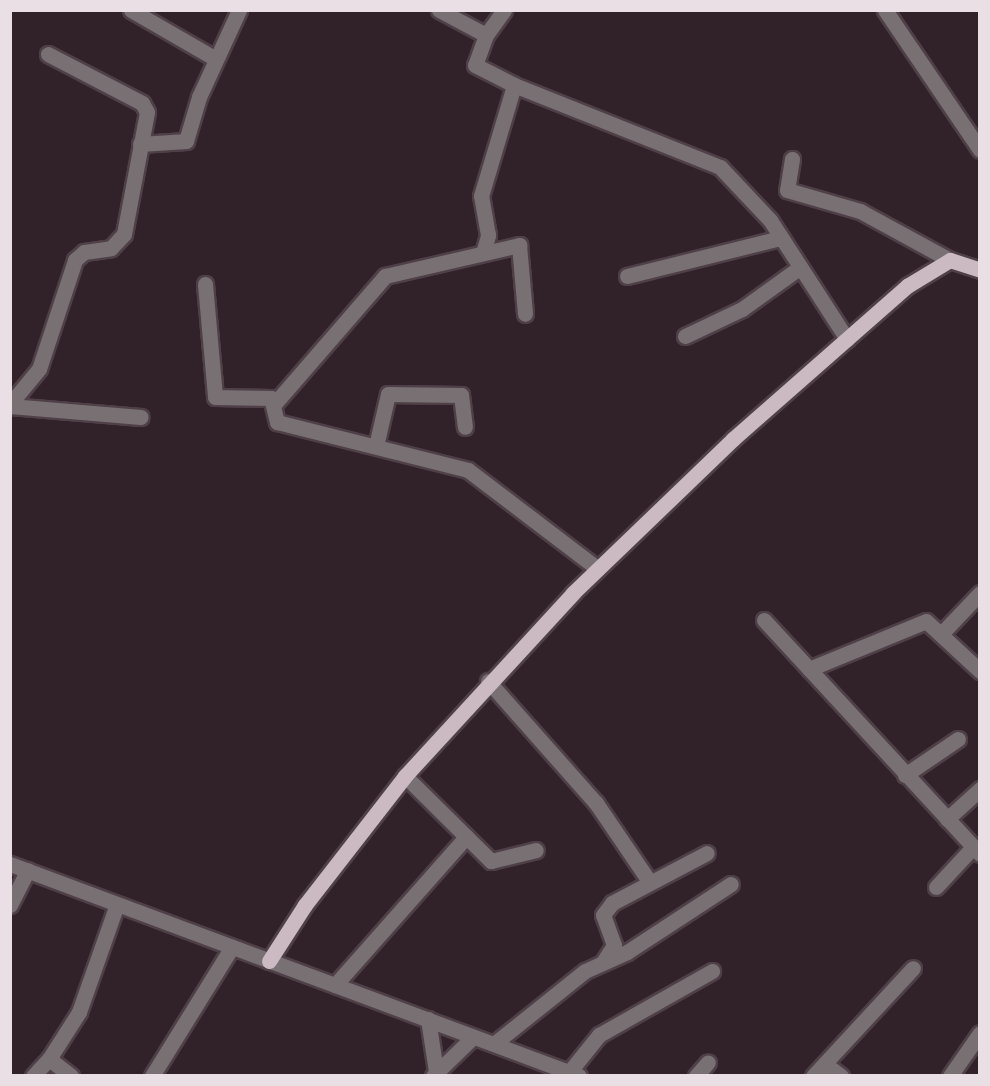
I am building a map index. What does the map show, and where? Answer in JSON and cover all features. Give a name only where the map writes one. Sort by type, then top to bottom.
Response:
[{"type":"main road","points":[[269,961],[305,905],[405,776],[488,681],[598,569],[733,438],[907,286],[950,260],[980,270]]},
{"type":"street","points":[[130,10],[216,59]]},
{"type":"street","points":[[140,144],[186,141],[216,59],[239,10]]},
{"type":"street","points":[[439,10],[486,35]]},
{"type":"street","points":[[504,10],[486,35],[475,64],[514,85],[720,167],[751,195],[847,339]]},
{"type":"street","points":[[885,10],[980,150]]},
{"type":"street","points":[[10,405],[39,369],[75,260],[84,252],[111,248],[124,234],[147,112],[142,103],[48,54]]},
{"type":"street","points":[[483,253],[488,235],[481,196],[514,85]]},
{"type":"street","points":[[792,159],[787,190],[860,211],[950,260]]},
{"type":"street","points":[[627,276],[781,238]]},
{"type":"street","points":[[525,314],[519,245],[378,280],[276,402],[277,422],[468,470],[598,569]]},
{"type":"street","points":[[685,336],[742,309],[800,268]]},
{"type":"street","points":[[205,284],[213,394],[276,402]]},
{"type":"street","points":[[376,446],[388,394],[460,394],[466,404],[465,427]]},
{"type":"street","points":[[10,405],[141,417]]},
{"type":"street","points":[[942,633],[980,593]]},
{"type":"street","points":[[764,620],[976,850],[936,887]]},
{"type":"street","points":[[809,669],[921,621],[942,633],[980,671]]},
{"type":"street","points":[[488,681],[568,768],[650,881]]},
{"type":"street","points":[[905,775],[958,739]]},
{"type":"street","points":[[405,776],[466,837],[497,864],[536,850]]},
{"type":"street","points":[[947,819],[980,789]]},
{"type":"street","points":[[335,985],[466,837]]},
{"type":"street","points":[[603,962],[614,945],[605,911],[650,881],[707,853]]},
{"type":"street","points":[[10,864],[473,1037],[495,1043],[571,1074],[598,1035],[712,971]]},
{"type":"street","points":[[10,905],[28,870]]},
{"type":"street","points":[[495,1043],[523,1016],[603,962],[627,952],[731,884]]},
{"type":"street","points":[[33,1076],[49,1059],[79,1012],[117,904]]},
{"type":"street","points":[[152,1076],[232,947]]},
{"type":"street","points":[[813,1076],[913,969]]},
{"type":"street","points":[[428,1019],[434,1073]]},
{"type":"street","points":[[950,1076],[980,1033]]},
{"type":"street","points":[[434,1073],[473,1037]]},
{"type":"street","points":[[49,1059],[71,1076]]},
{"type":"street","points":[[696,1076],[708,1062]]},
{"type":"street","points":[[825,1064],[841,1076]]}]
